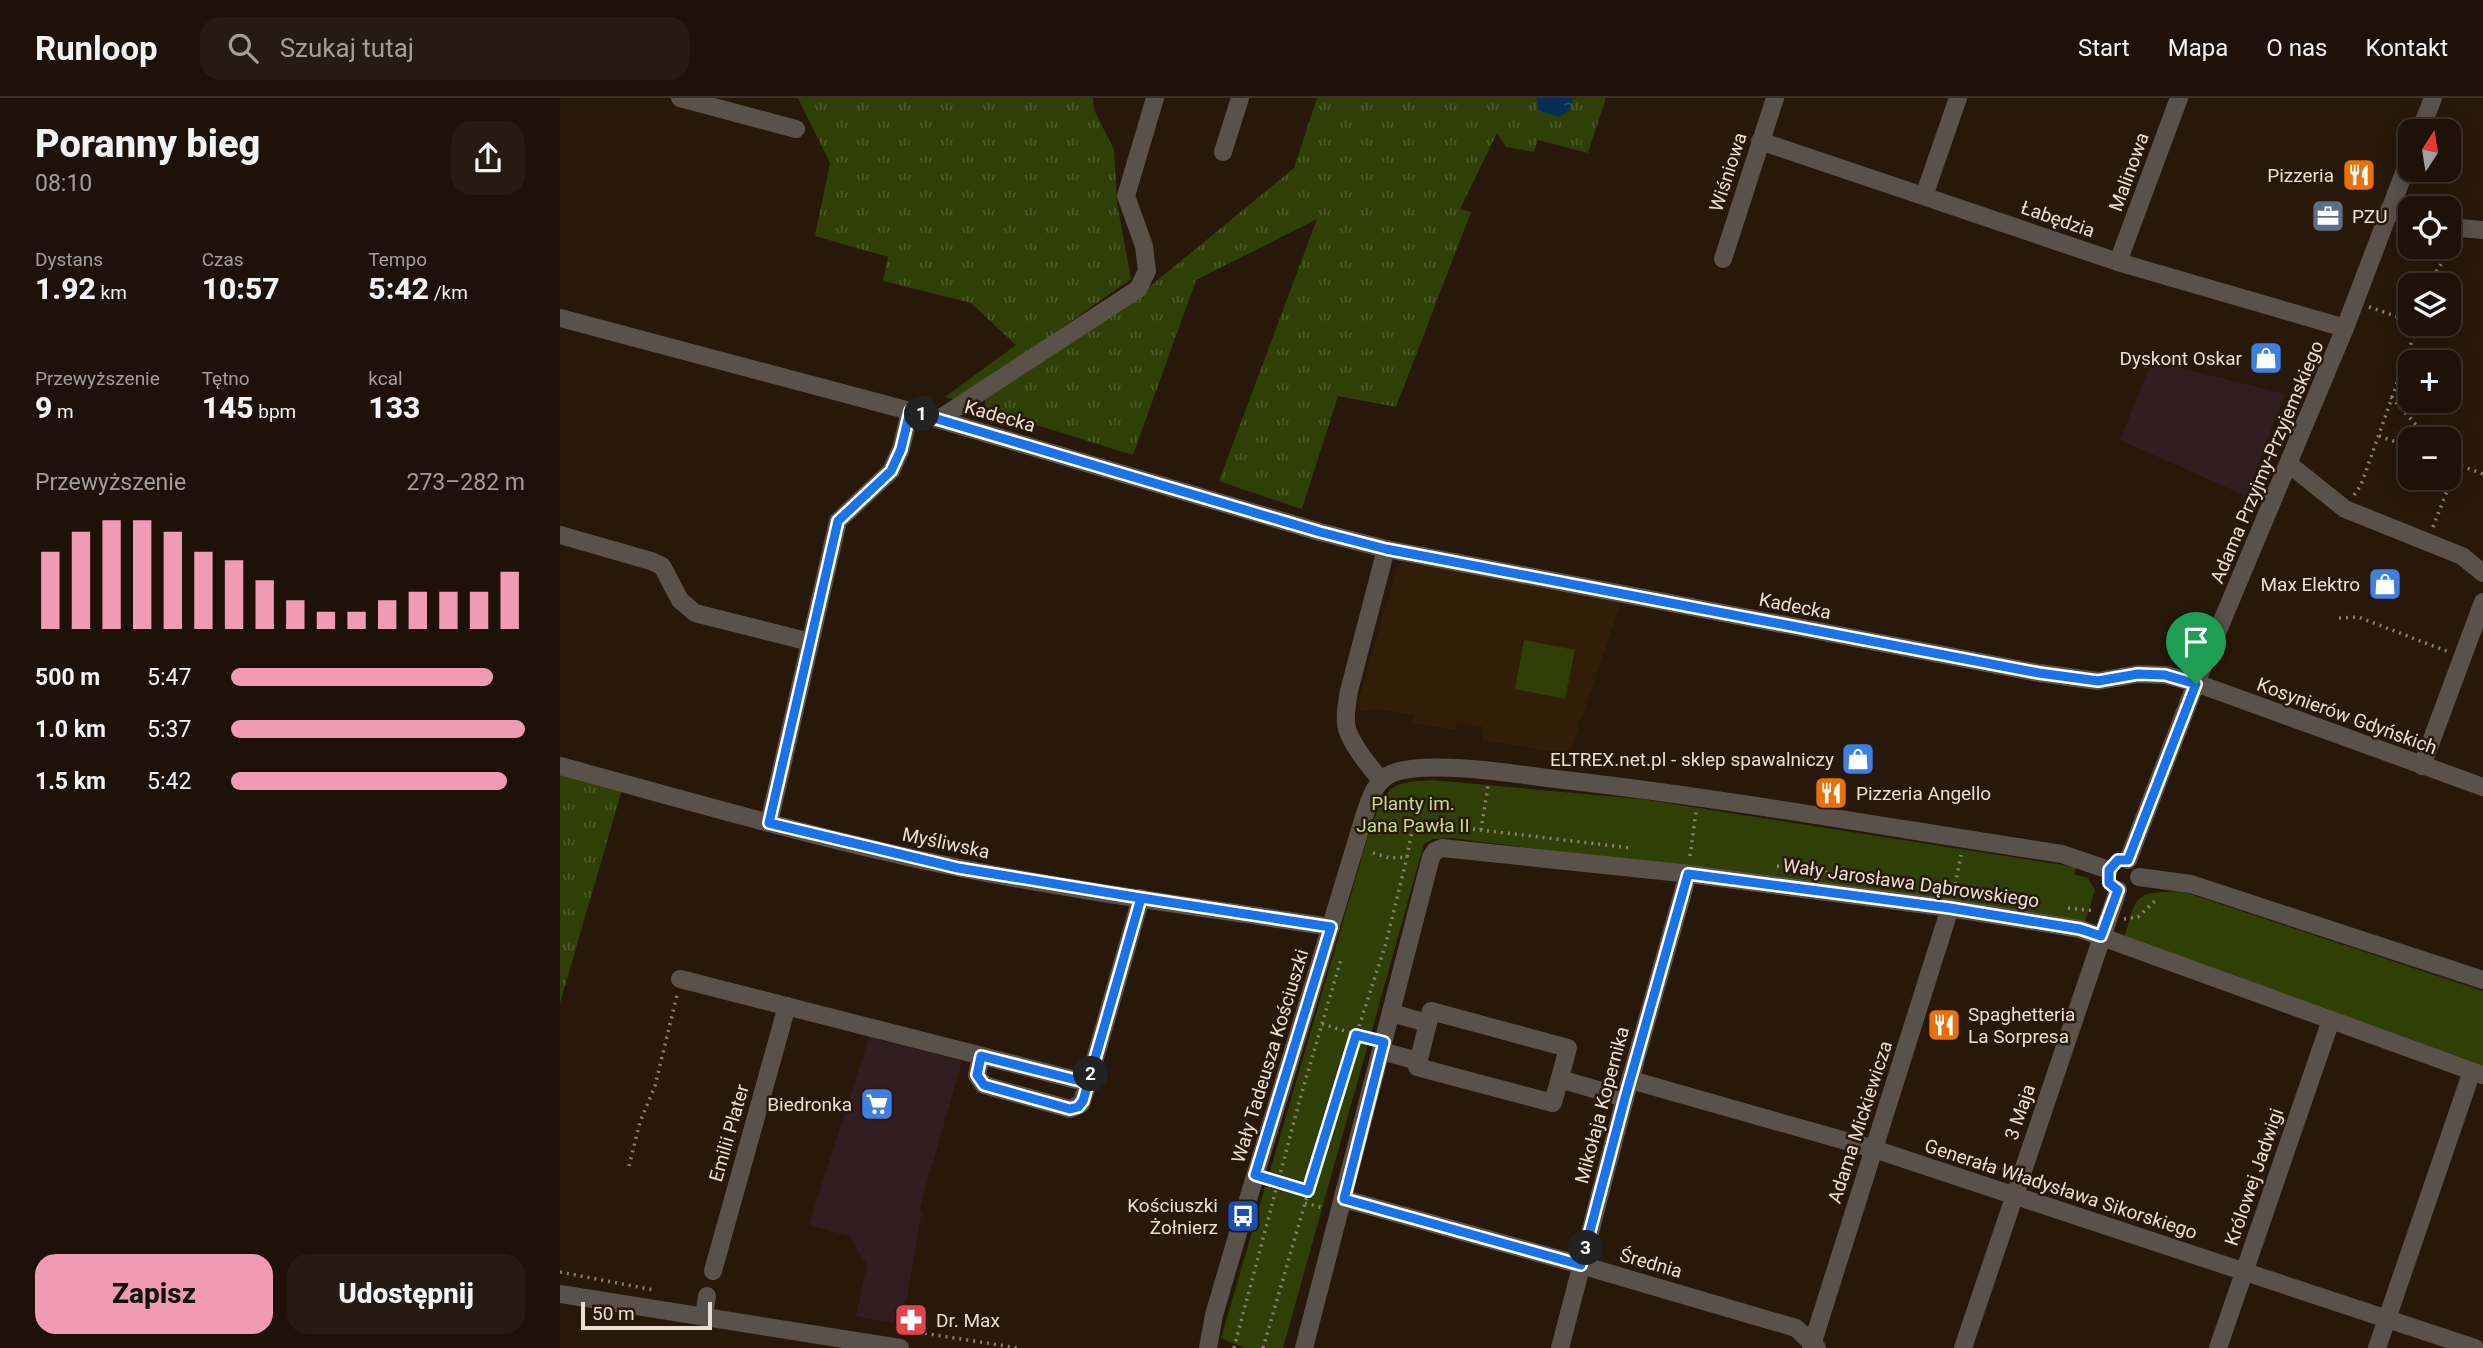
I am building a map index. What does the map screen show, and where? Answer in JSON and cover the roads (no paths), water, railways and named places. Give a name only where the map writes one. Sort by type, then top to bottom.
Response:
[{"type":"street","points":[[680,98],[796,129]]},
{"type":"street","points":[[939,419],[1138,289],[1147,271],[1144,246],[1126,196],[1155,98]]},
{"type":"street","points":[[1223,152],[1240,98]]},
{"type":"street","name":"Wiśniowa","points":[[1723,259],[1775,98]]},
{"type":"street","points":[[1924,196],[1958,98]]},
{"type":"street","name":"Malinowa","points":[[2118,262],[2179,98]]},
{"type":"street","points":[[2425,119],[2433,98]]},
{"type":"street","name":"Łabędzia","points":[[1760,141],[2118,262],[2345,328]]},
{"type":"street","name":"Adama Przyjmy-Przyjemskiego","points":[[2128,860],[2196,684],[2290,465],[2400,182]]},
{"type":"street","points":[[2389,210],[2398,213]]},
{"type":"street","name":"Kadecka","points":[[560,317],[939,419],[1320,532],[1386,549],[2039,673],[2098,681],[2138,674],[2165,675],[2196,684]]},
{"type":"street","points":[[769,823],[838,521],[891,471],[901,449],[910,411]]},
{"type":"street","points":[[2290,465],[2345,509],[2462,556],[2483,573]]},
{"type":"street","points":[[560,535],[662,566],[680,600],[695,613],[810,642]]},
{"type":"street","points":[[1386,549],[1349,691],[1346,714],[1350,735],[1381,780],[1392,773],[1408,769],[1491,771],[1606,784],[2063,854],[2109,870]]},
{"type":"street","points":[[2422,766],[2483,602]]},
{"type":"street","name":"Kosynierów Gdyńskich","points":[[2196,684],[2483,787]]},
{"type":"street","name":"Myśliwska","points":[[560,766],[769,823],[958,868],[1331,927]]},
{"type":"street","name":"Wały Tadeusza Kościuszki","points":[[1208,1348],[1214,1315],[1255,1175],[1363,820],[1372,794],[1381,780]]},
{"type":"street","name":"Wały Jarosława Dąbrowskiego","points":[[1391,1013],[1435,851],[1442,848],[1688,874],[1950,908],[2080,929],[2477,1073]]},
{"type":"street","points":[[2118,860],[2128,860],[2134,864],[2139,877],[2132,889],[2118,890],[2109,883],[2109,870],[2118,860]]},
{"type":"street","name":"Mikołaja Kopernika","points":[[1560,1348],[1688,874]]},
{"type":"street","points":[[2139,877],[2191,884],[2483,980]]},
{"type":"street","name":"3 Maja","points":[[1963,1348],[2118,890]]},
{"type":"street","points":[[981,1056],[977,1075],[984,1085],[1070,1109],[1081,1104],[1141,898]]},
{"type":"street","name":"Adama Mickiewicza","points":[[1813,1347],[1950,908]]},
{"type":"street","points":[[680,979],[1088,1083]]},
{"type":"street","name":"Emilii Plater","points":[[713,1271],[787,1006]]},
{"type":"street","points":[[1431,1011],[1568,1048],[1553,1103],[1417,1067],[1428,1023],[1431,1011]]},
{"type":"street","points":[[1304,1348],[1391,1013],[1428,1023]]},
{"type":"street","name":"Królowej Jadwigi","points":[[2218,1348],[2331,1020]]},
{"type":"street","points":[[1384,1043],[1418,1061]]},
{"type":"street","points":[[2377,1348],[2477,1073]]},
{"type":"street","name":"Generała Władysława Sikorskiego","points":[[1560,1079],[1628,1089],[1874,1149],[2475,1348]]},
{"type":"street","name":"Średnia","points":[[1344,1199],[1796,1328],[1813,1347]]},
{"type":"street","points":[[560,1294],[900,1348]]},
{"type":"street","points":[[704,1316],[707,1296]]},
{"type":"water","points":[[1536,98],[1573,98],[1569,111],[1558,117],[1538,110]]},
{"type":"place","name":"Pizzeria","points":[[2359,175]]},
{"type":"place","name":"PZU","points":[[2328,216]]},
{"type":"place","name":"Dyskont Oskar","points":[[2266,358]]},
{"type":"place","name":"Max Elektro","points":[[2385,584]]},
{"type":"place","name":"ELTREX.net.pl - sklep spawalniczy","points":[[1858,759]]},
{"type":"place","name":"Pizzeria Angello","points":[[1831,793]]},
{"type":"place","name":"Spaghetteria La Sorpresa","points":[[1944,1025]]},
{"type":"place","name":"Biedronka","points":[[877,1104]]},
{"type":"place","name":"Kościuszki Żołnierz","points":[[1243,1216]]},
{"type":"place","name":"Dr. Max","points":[[911,1320]]},
{"type":"park label","name":"Planty im. Jana Pawła II","points":[[1413,814]]}]
